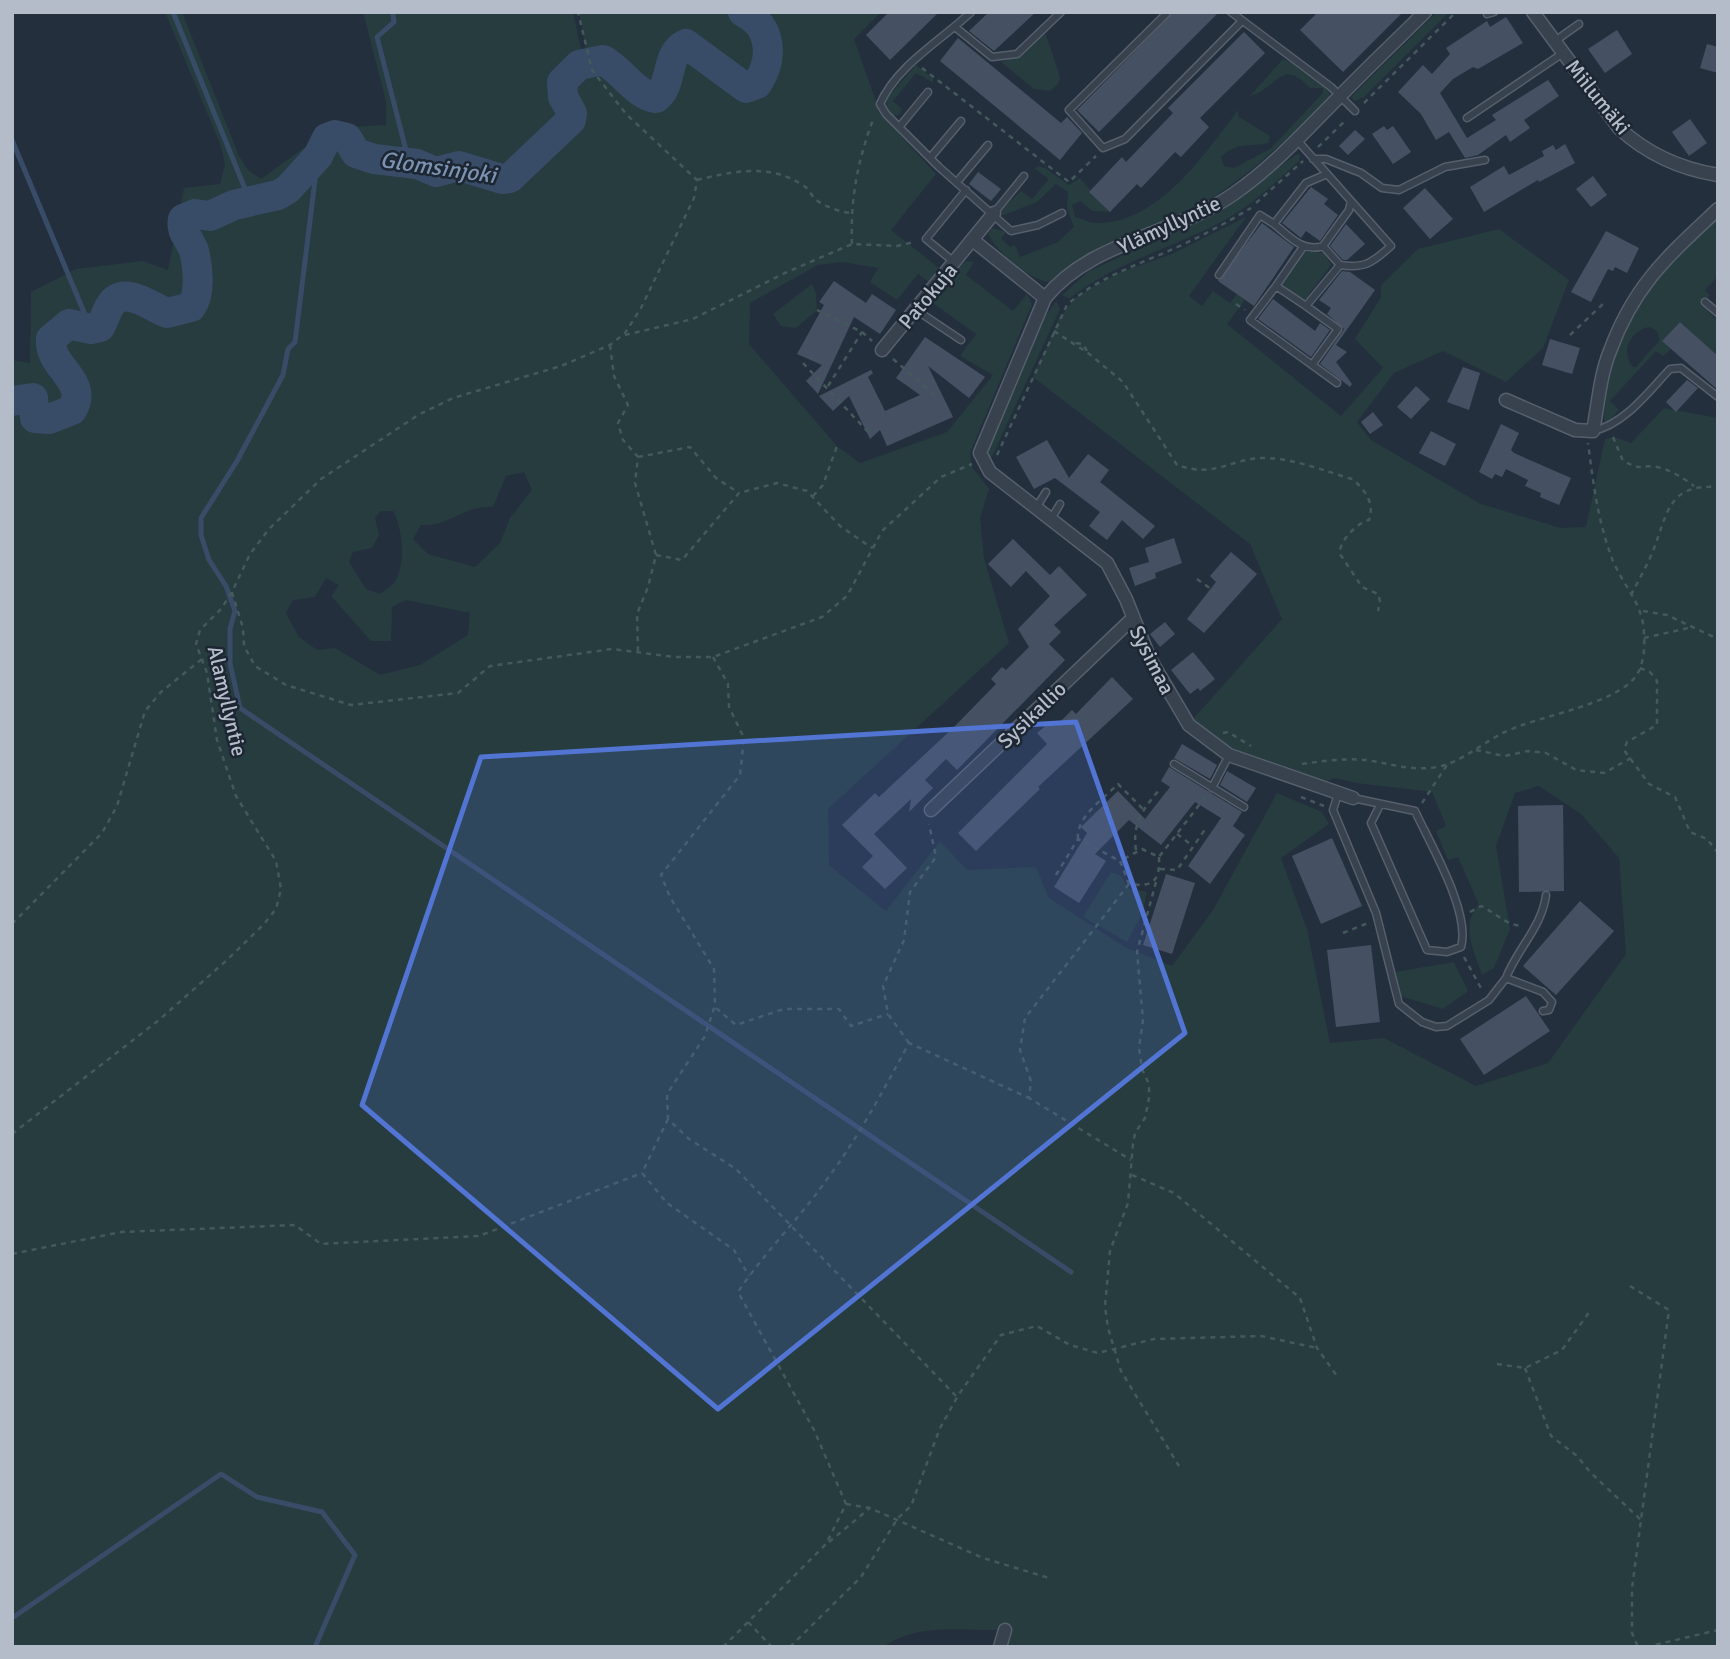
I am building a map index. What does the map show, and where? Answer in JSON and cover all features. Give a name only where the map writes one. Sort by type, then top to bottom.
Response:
[{"type":"street","name":"Ylämyllyntie","points":[[981,460],[982,446],[1045,298],[1061,279],[1079,265],[1224,200],[1297,140],[1425,12]]},
{"type":"street","name":"Miilumäki","points":[[1533,12],[1619,128],[1635,143],[1693,171],[1718,175]]},
{"type":"street","points":[[1506,401],[1575,430],[1590,431],[1609,353],[1633,300],[1661,263],[1718,209]]},
{"type":"street","name":"Patokuja","points":[[882,350],[974,241],[994,213]]},
{"type":"street","points":[[974,241],[1045,298]]},
{"type":"street","points":[[981,460],[990,472]]},
{"type":"street","name":"Sysimaa","points":[[990,472],[1107,563],[1126,599],[1132,619],[1165,690],[1189,725],[1229,755],[1353,798]]},
{"type":"street","name":"Sysikallio","points":[[931,810],[1132,619]]},
{"type":"street","points":[[1000,1647],[1005,1630]]},
{"type":"lane","points":[[971,12],[913,61],[886,89],[880,104],[930,158],[1011,231],[1038,225],[1062,213]]},
{"type":"lane","points":[[955,27],[992,57],[1017,54],[1061,12]]},
{"type":"lane","points":[[1168,12],[1069,110],[1103,148],[1125,139],[1242,21]]},
{"type":"lane","points":[[1231,12],[1340,95],[1355,111]]},
{"type":"lane","points":[[1554,42],[1579,24]]},
{"type":"lane","points":[[1467,118],[1563,53]]},
{"type":"lane","points":[[900,126],[928,92]]},
{"type":"lane","points":[[930,158],[961,121]]},
{"type":"lane","points":[[1297,140],[1391,246],[1370,265],[1358,268],[1340,265],[1323,246]]},
{"type":"lane","points":[[957,182],[988,145]]},
{"type":"lane","points":[[1311,157],[1326,159],[1361,173],[1381,188],[1399,190],[1445,167],[1485,160]]},
{"type":"lane","points":[[1275,224],[1306,183],[1327,174]]},
{"type":"lane","points":[[994,213],[1024,176]]},
{"type":"lane","points":[[956,263],[926,239],[966,190]]},
{"type":"lane","points":[[1219,275],[1260,215],[1303,247],[1314,249],[1323,246],[1349,210],[1351,201]]},
{"type":"lane","points":[[1303,247],[1250,320],[1337,383]]},
{"type":"lane","points":[[1306,306],[1340,265]]},
{"type":"lane","points":[[1276,286],[1338,329],[1312,365]]},
{"type":"lane","points":[[1705,302],[1718,313]]},
{"type":"lane","points":[[916,310],[961,340]]},
{"type":"lane","points":[[1590,431],[1610,428],[1670,369],[1681,368],[1718,397]]},
{"type":"lane","points":[[1036,508],[1046,492]]},
{"type":"lane","points":[[1051,519],[1060,504]]},
{"type":"lane","points":[[1212,788],[1229,755]]},
{"type":"lane","points":[[1174,764],[1244,807]]},
{"type":"lane","points":[[1338,794],[1333,810],[1378,920],[1399,1004],[1422,1022],[1436,1027],[1457,1021],[1489,1000],[1506,978],[1513,960],[1536,926],[1546,895]]},
{"type":"lane","points":[[1353,798],[1415,811],[1461,916],[1464,936],[1461,947],[1447,952],[1427,950],[1371,823],[1380,805]]},
{"type":"lane","points":[[1506,978],[1542,992],[1552,1002],[1549,1010],[1542,1011]]},
{"type":"path","points":[[578,12],[584,47],[592,70],[626,114],[697,180]]},
{"type":"path","points":[[990,472],[1067,305],[1078,295],[1251,208],[1311,157],[1456,12]]},
{"type":"path","points":[[918,65],[1069,182],[1103,148]]},
{"type":"path","points":[[852,244],[851,213],[860,152],[880,104]]},
{"type":"path","points":[[697,180],[724,173],[767,170],[793,179],[807,188],[815,198],[840,212],[851,213]]},
{"type":"path","points":[[622,335],[641,308],[694,198],[697,180]]},
{"type":"path","points":[[622,335],[693,320],[852,244],[897,246],[926,239]]},
{"type":"path","points":[[1570,335],[1603,304]]},
{"type":"path","points":[[817,310],[862,332],[935,395]]},
{"type":"path","points":[[1053,331],[1088,353],[1128,390],[1177,465],[1206,472],[1248,459],[1269,458],[1352,479],[1362,487],[1370,503],[1371,514],[1369,520],[1358,525],[1342,542],[1340,554],[1362,587],[1378,594],[1378,611]]},
{"type":"path","points":[[828,387],[862,332]]},
{"type":"path","name":"Alamyllyntie","points":[[12,1134],[159,1020],[264,925],[276,909],[281,889],[276,860],[236,796],[217,740],[207,673],[196,644],[200,629],[221,609],[250,554],[269,529],[297,500],[342,464],[418,415],[453,398],[561,366],[610,345],[622,335]]},
{"type":"path","points":[[610,345],[614,376],[628,405],[618,423],[624,440],[638,457],[635,483],[656,555],[649,587],[637,614],[638,652]]},
{"type":"path","points":[[803,363],[872,435]]},
{"type":"path","points":[[1610,428],[1623,461],[1639,470],[1654,466],[1676,474],[1694,486],[1718,487]]},
{"type":"path","points":[[1295,765],[1364,760],[1403,767],[1447,765],[1505,732],[1561,715],[1619,690],[1636,676],[1640,668],[1644,638],[1642,611],[1610,553],[1598,512],[1590,431]]},
{"type":"path","points":[[813,496],[823,485],[837,446]]},
{"type":"path","points":[[638,457],[690,447],[716,478],[739,493]]},
{"type":"path","points":[[232,592],[243,628],[244,646],[255,666],[286,685],[351,705],[458,693],[490,666],[612,649],[713,657],[822,617],[847,596],[882,531],[941,477],[981,460]]},
{"type":"path","points":[[656,555],[682,560],[739,493],[777,483],[807,491],[840,526],[872,548]]},
{"type":"path","points":[[1631,595],[1652,555],[1672,502],[1694,486]]},
{"type":"path","points":[[1197,579],[1215,592]]},
{"type":"path","points":[[1642,611],[1667,615],[1718,639]]},
{"type":"path","points":[[1644,638],[1695,626]]},
{"type":"path","points":[[12,1254],[121,1231],[295,1225],[321,1244],[479,1236],[642,1173],[668,1119],[667,1094],[705,1036],[715,1007],[714,968],[670,897],[661,875],[740,775],[744,738],[729,707],[728,684],[713,657]]},
{"type":"path","points":[[12,924],[102,833],[117,806],[145,711],[161,692],[202,659]]},
{"type":"path","points":[[1640,668],[1650,672],[1657,681],[1657,725],[1639,732],[1624,745],[1649,785],[1675,797],[1690,832],[1707,839],[1718,853]]},
{"type":"path","points":[[1210,743],[1218,734],[1228,732],[1261,751]]},
{"type":"path","points":[[1476,750],[1504,756],[1528,751],[1546,753],[1576,770],[1604,772],[1631,758]]},
{"type":"path","points":[[1415,811],[1430,795],[1447,765]]},
{"type":"path","points":[[1056,874],[1078,839],[1077,829],[1088,813],[1118,784],[1143,810]]},
{"type":"path","points":[[1179,1466],[1121,1371],[1113,1349],[1105,1306],[1110,1251],[1128,1203],[1132,1175],[1130,1160],[1135,1133],[1145,1118],[1149,1084],[1139,1048],[1143,1020],[1137,952],[1160,869],[1159,858],[1212,788]]},
{"type":"path","points":[[1136,851],[1133,830],[1143,810],[1160,789]]},
{"type":"path","points":[[931,810],[928,831],[936,857],[910,892],[904,940],[883,986],[888,1014],[909,1043],[1029,1098],[1130,1160]]},
{"type":"path","points":[[1160,869],[1177,870],[1206,828]]},
{"type":"path","points":[[1177,834],[1193,846]]},
{"type":"path","points":[[1078,839],[1120,861],[1129,884]]},
{"type":"path","points":[[1120,861],[1142,849],[1159,858]]},
{"type":"path","points":[[1129,884],[1149,886],[1156,882]]},
{"type":"path","points":[[1029,1098],[1031,1081],[1020,1050],[1025,1018],[1129,884]]},
{"type":"path","points":[[1481,906],[1495,913],[1502,921],[1536,926]]},
{"type":"path","points":[[1343,933],[1378,920]]},
{"type":"path","points":[[1461,947],[1470,973],[1485,994]]},
{"type":"path","points":[[715,1007],[736,1024],[784,1009],[839,1009],[851,1026],[888,1014]]},
{"type":"path","points":[[826,1544],[846,1504],[814,1430],[738,1292],[791,1222],[824,1185],[862,1130],[909,1043]]},
{"type":"path","points":[[668,1119],[689,1139],[736,1170],[791,1222],[810,1248],[957,1397]]},
{"type":"path","points":[[642,1173],[667,1203],[734,1251],[749,1276]]},
{"type":"path","points":[[1132,1175],[1174,1193],[1300,1298],[1317,1348],[1337,1376]]},
{"type":"path","points":[[1630,1286],[1669,1310],[1631,1609],[1632,1633],[1638,1647]]},
{"type":"path","points":[[1497,1364],[1525,1368],[1562,1350],[1590,1311]]},
{"type":"path","points":[[790,1647],[861,1577],[898,1518],[911,1506],[940,1428],[957,1397],[1001,1335],[1037,1326],[1087,1352],[1098,1353],[1154,1339],[1261,1336],[1317,1348]]},
{"type":"path","points":[[1525,1368],[1551,1436],[1577,1456],[1590,1472],[1641,1520]]},
{"type":"path","points":[[846,1504],[870,1508],[898,1518],[971,1553],[1049,1578]]},
{"type":"path","points":[[723,1647],[826,1544],[870,1508]]},
{"type":"path","points":[[748,1622],[772,1647]]},
{"type":"path","points":[[1646,1647],[1718,1630]]},
{"type":"highlighted area","points":[[1076,722],[1185,1033],[718,1409],[362,1105],[481,757]]},
{"type":"green space","points":[[165,12],[182,12],[239,156],[248,170],[261,179],[331,128],[386,125],[386,101],[363,12],[573,12],[581,49],[586,51],[579,12],[881,12],[854,39],[880,113],[936,174],[891,230],[939,268],[930,283],[918,274],[897,300],[870,282],[878,268],[843,262],[818,265],[750,303],[749,344],[837,446],[860,463],[947,432],[993,375],[960,356],[976,334],[930,301],[965,261],[974,262],[966,275],[1013,311],[1027,294],[1032,304],[970,453],[972,467],[989,489],[980,518],[984,558],[1009,643],[828,809],[829,865],[886,911],[940,841],[967,870],[1036,867],[1049,898],[1125,947],[1172,966],[1213,910],[1277,793],[1322,812],[1329,824],[1281,858],[1307,929],[1330,1043],[1384,1038],[1476,1086],[1548,1063],[1626,954],[1619,858],[1581,814],[1539,786],[1515,793],[1496,846],[1510,929],[1494,968],[1482,975],[1469,930],[1473,913],[1479,905],[1458,857],[1448,860],[1436,831],[1446,826],[1432,792],[1336,778],[1316,784],[1231,750],[1193,719],[1282,619],[1250,544],[1033,377],[1059,318],[1078,295],[1118,273],[1172,254],[1246,217],[1189,296],[1202,306],[1213,291],[1230,303],[1237,294],[1245,300],[1227,324],[1341,416],[1383,368],[1355,339],[1381,297],[1381,285],[1418,249],[1499,229],[1569,280],[1543,348],[1506,382],[1443,351],[1394,373],[1357,422],[1371,440],[1481,504],[1561,528],[1586,527],[1605,439],[1614,437],[1631,443],[1664,408],[1718,418],[1718,1647],[1001,1647],[1005,1630],[958,1629],[911,1634],[883,1647],[12,1647],[12,360],[30,363],[31,292],[76,269],[143,261],[168,270],[184,188],[220,184],[225,164],[221,146]],"holes":[[[524,472],[532,490],[510,518],[500,543],[475,567],[428,554],[413,539],[421,525],[440,523],[472,510],[493,507],[506,476]],[[381,511],[393,511],[402,547],[398,576],[394,583],[380,594],[366,589],[349,562],[353,552],[372,548],[379,535],[375,518]],[[326,578],[339,585],[331,596],[371,641],[391,641],[392,607],[406,600],[470,613],[468,635],[420,665],[380,675],[335,648],[317,650],[299,637],[286,613],[293,600],[315,597]]]},
{"type":"green space","points":[[1437,12],[1449,12],[1364,97],[1354,101],[1351,97]]},
{"type":"green space","points":[[1045,32],[1060,77],[1059,83],[1050,91],[1034,89],[1001,62],[1022,55]]},
{"type":"green space","points":[[1283,59],[1304,69],[1318,80],[1330,97],[1263,160],[1208,200],[1188,212],[1098,250],[1049,282],[1032,276],[1014,264],[992,241],[988,234],[992,228],[1006,232],[1001,239],[1010,247],[1015,245],[1020,257],[1058,242],[1074,227],[1067,208],[1068,192],[1056,184],[1037,202],[1001,216],[1003,208],[1021,191],[1032,199],[1049,179],[1035,169],[1038,166],[1069,185],[1080,178],[1110,212],[1092,211],[1081,201],[1072,205],[1075,217],[1096,223],[1119,220],[1140,212],[1159,199],[1195,165],[1238,110],[1239,117],[1270,136],[1268,143],[1237,147],[1227,152],[1221,157],[1224,166],[1234,168],[1270,149],[1323,93],[1323,88],[1310,88],[1300,79],[1285,75],[1250,96]]},
{"type":"green space","points":[[916,65],[933,78],[933,83],[916,73],[893,101],[902,109],[899,115],[892,115],[886,108],[887,98]]},
{"type":"green space","points":[[1297,154],[1300,155],[1299,161],[1262,194],[1233,215],[1204,231],[1105,275],[1069,299],[1062,295],[1089,271],[1219,212]]},
{"type":"green space","points":[[1718,217],[1718,276],[1705,290],[1710,295],[1701,304],[1718,322],[1718,356],[1680,322],[1662,341],[1671,349],[1663,356],[1656,351],[1610,401],[1619,410],[1610,420],[1604,421],[1607,387],[1614,357],[1637,306],[1673,262]],"holes":[[[1649,327],[1657,331],[1660,340],[1636,367],[1633,367],[1627,355],[1632,337]]]},
{"type":"green space","points":[[1305,252],[1324,253],[1331,265],[1304,301],[1282,284]]},
{"type":"green space","points":[[812,284],[816,293],[817,310],[796,328],[781,326],[773,314]]},
{"type":"green space","points":[[1056,301],[1060,309],[989,463],[988,445],[1042,321]]},
{"type":"green space","points":[[1111,872],[1121,876],[1129,889],[1147,892],[1142,914],[1127,942],[1083,917]]},
{"type":"green space","points":[[1454,962],[1468,991],[1443,1009],[1400,996],[1395,972]]},
{"type":"building","points":[[889,12],[939,12],[890,60],[866,35]]},
{"type":"building","points":[[989,12],[1036,12],[994,51],[969,31]]},
{"type":"building","points":[[1174,12],[1219,12],[1099,132],[1077,110]]},
{"type":"building","points":[[1318,12],[1403,12],[1343,72],[1300,30]]},
{"type":"building","points":[[1506,17],[1523,43],[1478,69],[1473,67],[1453,79],[1440,93],[1467,138],[1496,120],[1492,115],[1548,80],[1559,96],[1524,120],[1530,128],[1510,142],[1506,135],[1478,155],[1465,158],[1449,132],[1436,140],[1421,114],[1398,92],[1423,65],[1432,74],[1450,54],[1446,48],[1487,21],[1490,27]]},
{"type":"building","points":[[1617,30],[1632,54],[1605,73],[1588,49]]},
{"type":"building","points":[[1244,32],[1265,53],[1200,118],[1209,127],[1181,157],[1175,152],[1141,188],[1137,184],[1110,212],[1089,192],[1122,157],[1126,162],[1173,113],[1168,108]]},
{"type":"building","points":[[958,38],[1061,123],[1067,117],[1082,133],[1060,160],[940,61]]},
{"type":"building","points":[[1707,44],[1718,47],[1718,73],[1700,68]]},
{"type":"building","points":[[1690,119],[1707,143],[1689,156],[1672,132]]},
{"type":"building","points":[[1384,126],[1387,130],[1393,126],[1411,152],[1393,164],[1372,134]]},
{"type":"building","points":[[1355,130],[1365,139],[1348,155],[1339,146]]},
{"type":"building","points":[[1565,144],[1575,163],[1539,182],[1538,180],[1484,212],[1470,187],[1504,166],[1509,175],[1544,156],[1542,151],[1553,145],[1556,150]]},
{"type":"building","points":[[978,172],[1001,189],[991,201],[969,184]]},
{"type":"building","points":[[1593,176],[1607,195],[1591,207],[1576,189]]},
{"type":"building","points":[[1311,187],[1328,199],[1324,204],[1338,215],[1320,241],[1306,231],[1301,238],[1282,223]]},
{"type":"building","points":[[1425,188],[1453,219],[1430,239],[1403,208]]},
{"type":"building","points":[[1262,223],[1294,247],[1254,306],[1218,281]]},
{"type":"building","points":[[1346,224],[1365,244],[1347,260],[1343,260],[1330,246]]},
{"type":"building","points":[[1606,231],[1639,248],[1627,273],[1615,267],[1613,271],[1608,269],[1591,302],[1571,292]]},
{"type":"building","points":[[1342,271],[1350,272],[1375,290],[1336,345],[1347,352],[1336,362],[1352,384],[1350,387],[1320,364],[1344,329],[1327,314],[1331,308],[1319,300]]},
{"type":"building","points":[[834,281],[866,303],[872,294],[896,310],[880,334],[854,317],[818,394],[806,381],[822,365],[797,354],[824,305],[819,302]]},
{"type":"building","points":[[1273,299],[1315,331],[1320,323],[1330,330],[1311,357],[1258,319]]},
{"type":"building","points":[[1680,322],[1718,356],[1718,390],[1662,341]]},
{"type":"building","points":[[925,337],[985,377],[969,398],[928,366],[953,417],[887,446],[880,430],[870,439],[849,396],[833,411],[819,396],[871,370],[873,373],[868,377],[885,411],[920,395],[896,378]]},
{"type":"building","points":[[1550,339],[1580,348],[1572,374],[1542,365]]},
{"type":"building","points":[[1463,367],[1480,373],[1469,410],[1447,402]]},
{"type":"building","points":[[1687,380],[1698,388],[1676,412],[1666,402]]},
{"type":"building","points":[[1416,386],[1430,399],[1411,419],[1397,407]]},
{"type":"building","points":[[1373,412],[1383,425],[1370,434],[1361,422]]},
{"type":"building","points":[[1501,424],[1519,433],[1511,450],[1514,453],[1571,478],[1559,505],[1540,497],[1541,493],[1525,486],[1528,480],[1506,469],[1502,477],[1495,474],[1492,479],[1479,472]]},
{"type":"building","points":[[1431,431],[1456,444],[1445,466],[1419,453]]},
{"type":"building","points":[[1047,440],[1069,478],[1088,454],[1109,470],[1100,482],[1155,526],[1143,539],[1122,520],[1107,540],[1089,526],[1100,512],[1055,478],[1034,489],[1016,457]]},
{"type":"building","points":[[1174,538],[1182,563],[1155,573],[1156,578],[1135,586],[1129,568],[1149,562],[1145,548]]},
{"type":"building","points":[[1013,539],[1050,575],[1059,566],[1087,595],[1054,625],[1061,632],[1049,644],[1065,660],[957,770],[946,759],[925,780],[933,788],[909,812],[911,799],[874,834],[907,868],[885,889],[862,867],[873,856],[842,825],[875,793],[879,797],[953,728],[996,684],[991,679],[1002,667],[1006,670],[1029,647],[1018,629],[1050,596],[1026,571],[1011,587],[988,564]]},
{"type":"building","points":[[1231,552],[1257,574],[1204,633],[1187,619],[1216,582],[1210,576]]},
{"type":"building","points":[[1165,622],[1175,634],[1160,647],[1150,634]]},
{"type":"building","points":[[1193,652],[1215,679],[1200,691],[1198,688],[1190,694],[1171,670]]},
{"type":"building","points":[[1112,677],[1133,699],[1038,787],[1040,789],[976,851],[958,833],[1047,744],[1037,733],[1051,721],[1056,726],[1072,710],[1076,714]]},
{"type":"building","points":[[1182,744],[1217,765],[1210,779],[1174,758]]},
{"type":"building","points":[[1169,767],[1242,812],[1233,826],[1245,835],[1210,884],[1188,866],[1221,818],[1195,802],[1161,845],[1129,820],[1095,854],[1106,861],[1079,903],[1054,887],[1087,833],[1081,827],[1118,791],[1145,819],[1170,787],[1161,781]]},
{"type":"building","points":[[1227,771],[1256,788],[1247,802],[1220,785]]},
{"type":"building","points":[[1563,805],[1564,891],[1519,892],[1518,806]]},
{"type":"building","points":[[1332,838],[1362,906],[1321,924],[1292,856]]},
{"type":"building","points":[[1166,874],[1195,883],[1172,954],[1143,945]]},
{"type":"building","points":[[1580,901],[1614,931],[1556,995],[1523,966]]},
{"type":"building","points":[[1371,945],[1380,1022],[1336,1027],[1327,950]]},
{"type":"building","points":[[1526,996],[1550,1031],[1484,1075],[1460,1039]]},
{"type":"waterway","points":[[173,12],[250,201]]},
{"type":"waterway","name":"Glomsinjoki","points":[[12,401],[33,398],[35,418],[49,419],[72,410],[76,391],[56,358],[51,339],[69,324],[91,329],[100,327],[110,306],[123,297],[138,299],[167,313],[191,307],[196,295],[197,272],[194,251],[183,228],[183,219],[195,214],[210,216],[234,205],[278,195],[288,189],[318,156],[327,138],[335,135],[347,138],[356,153],[374,159],[417,164],[436,172],[459,166],[502,179],[510,178],[571,120],[572,113],[563,97],[562,82],[579,65],[603,60],[635,87],[656,98],[662,92],[675,55],[686,44],[746,88],[757,84],[766,64],[767,44],[760,25],[743,12]]},
{"type":"waterway","points":[[393,14],[394,22],[377,37],[409,162]]},
{"type":"waterway","points":[[12,140],[91,329]]},
{"type":"waterway","points":[[318,156],[295,342],[288,349],[283,375],[237,461],[201,518],[201,535],[209,560],[226,586],[235,611],[230,629],[230,663],[240,708],[1071,1272]]},
{"type":"waterway","points":[[12,1618],[221,1474],[257,1497],[322,1512],[355,1555],[315,1647]]}]
